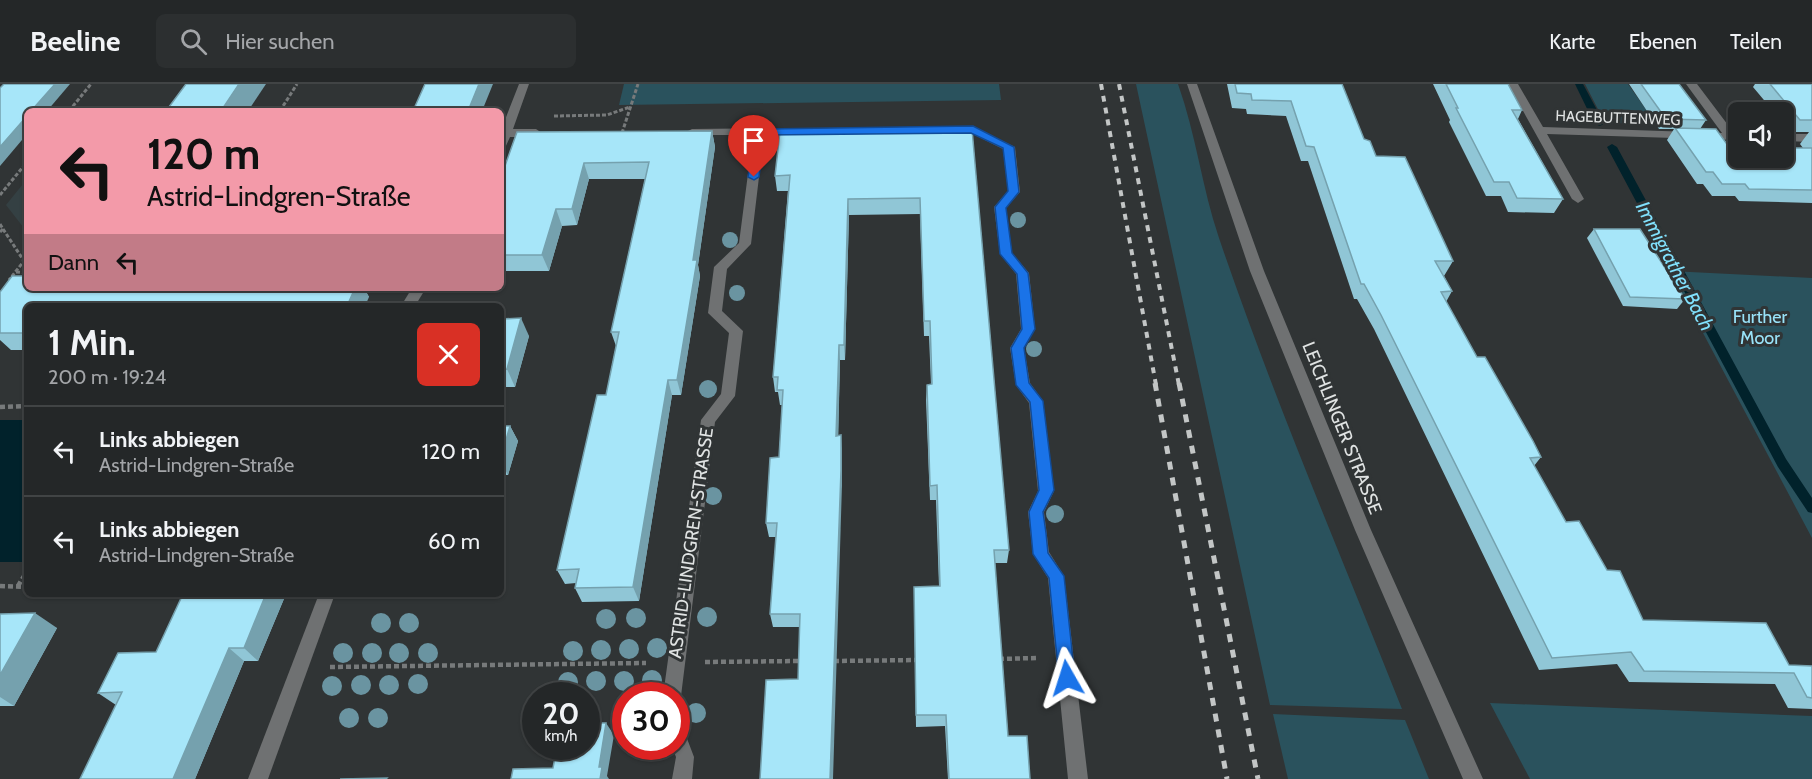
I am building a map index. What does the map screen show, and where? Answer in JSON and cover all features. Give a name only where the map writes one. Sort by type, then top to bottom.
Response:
[{"type":"street","points":[[524,84],[504,139],[553,133]]},
{"type":"street","name":"LEICHLINGER STRASSE","points":[[1192,84],[1266,292],[1363,530],[1473,779]]},
{"type":"street","name":"HAGEBUTTENWEG","points":[[1514,84],[1578,199]]},
{"type":"street","name":"HAGEBUTTENWEG","points":[[1691,84],[1728,129]]},
{"type":"street","points":[[937,130],[973,130],[1009,147],[1014,192],[1000,207],[1006,254],[1022,273],[1028,329],[1017,348],[1023,385],[1036,401],[1046,490],[1036,512],[1038,533],[1041,554],[1056,576],[1078,779]]},
{"type":"street","name":"HAGEBUTTENWEG","points":[[1540,130],[1728,137]]},
{"type":"street","points":[[679,132],[819,131]]},
{"type":"street","name":"ASTRID-LINDGREN-STRASSE","points":[[674,682],[708,420],[728,396],[736,331],[715,313],[721,267],[745,244],[759,132]]},
{"type":"street","points":[[1794,138],[1812,138]]},
{"type":"street","points":[[258,779],[326,597]]},
{"type":"street","points":[[682,779],[685,760]]},
{"type":"path","points":[[71,108],[91,84]]},
{"type":"path","points":[[282,108],[297,84]]},
{"type":"path","points":[[622,133],[638,84]]},
{"type":"path","points":[[516,107],[540,116],[607,115],[630,107]]},
{"type":"path","points":[[0,195],[24,166]]},
{"type":"path","points":[[0,224],[24,261],[5,286]]},
{"type":"path","points":[[15,272],[24,273]]},
{"type":"path","points":[[0,407],[24,406]]},
{"type":"path","points":[[18,586],[24,577]]},
{"type":"path","points":[[0,586],[24,586]]},
{"type":"shaded area","points":[[24,183],[24,228],[6,205]]},
{"type":"shaded area","points":[[0,420],[24,420],[24,560],[0,562]]},
{"type":"green space","points":[[624,84],[999,84],[1001,100],[619,105]]},
{"type":"green space","points":[[1136,84],[1178,84],[1190,122],[1213,219],[1240,297],[1284,416],[1402,709],[1270,705]]},
{"type":"green space","points":[[1585,84],[1628,84],[1645,108],[1672,109],[1675,124],[1605,123]]},
{"type":"green space","name":"Further Moor","points":[[1670,271],[1812,278],[1812,538]]},
{"type":"green space","points":[[1490,703],[1812,716],[1812,779],[1530,779]]},
{"type":"green space","points":[[1273,714],[1405,720],[1429,779],[1288,779]]},
{"type":"building","points":[[4,84],[55,84],[34,108],[24,108],[24,119],[0,147],[0,88]]},
{"type":"building","points":[[186,84],[239,84],[223,108],[168,108]]},
{"type":"building","points":[[425,84],[479,84],[469,108],[414,108]]},
{"type":"building","points":[[1235,84],[1342,84],[1364,139],[1370,141],[1376,156],[1405,157],[1453,261],[1435,261],[1452,291],[1441,292],[1477,357],[1485,357],[1533,441],[1541,457],[1530,458],[1566,522],[1579,521],[1607,570],[1620,571],[1643,620],[1766,623],[1789,665],[1812,666],[1812,698],[1807,697],[1794,673],[1644,671],[1631,652],[1552,658],[1381,315],[1364,284],[1361,284],[1314,147],[1306,146],[1291,101],[1252,100],[1251,94],[1237,93]]},
{"type":"building","points":[[1446,84],[1508,84],[1522,110],[1512,110],[1563,199],[1517,198],[1509,182],[1494,182]]},
{"type":"building","points":[[1641,84],[1679,84],[1706,120],[1666,119]]},
{"type":"building","points":[[1770,84],[1812,84],[1812,120],[1800,120],[1794,113],[1794,102],[1785,102]]},
{"type":"building","points":[[1675,128],[1716,129],[1728,146],[1728,168],[1794,168],[1794,148],[1812,148],[1812,190],[1749,189],[1745,184],[1722,184],[1713,172],[1706,172]]},
{"type":"building","points":[[972,129],[1009,550],[994,550],[1008,736],[1027,736],[1030,779],[949,779],[946,715],[916,715],[914,587],[940,586],[937,485],[930,486],[927,385],[932,384],[930,321],[924,321],[920,198],[848,199],[844,345],[839,345],[836,436],[841,435],[841,470],[830,779],[760,779],[766,680],[798,679],[800,614],[770,614],[777,523],[766,523],[770,458],[779,457],[783,390],[777,390],[778,377],[773,377],[790,175],[775,176],[780,131]]},
{"type":"building","points":[[712,131],[693,260],[697,260],[677,380],[668,380],[633,587],[575,588],[579,569],[557,570],[597,395],[606,395],[619,332],[611,332],[649,162],[584,163],[572,209],[556,209],[542,255],[504,255],[504,169],[517,132]]},
{"type":"building","points":[[1594,229],[1640,229],[1685,299],[1630,297]]},
{"type":"building","points":[[12,276],[24,276],[24,291],[354,291],[348,303],[24,303],[24,333],[0,333],[0,292]]},
{"type":"building","points":[[521,318],[507,369],[504,370],[504,319]]},
{"type":"building","points":[[504,426],[510,426],[504,447]]},
{"type":"building","points":[[182,597],[265,597],[244,648],[229,648],[173,779],[80,779],[122,692],[98,693],[118,653],[156,652]]},
{"type":"building","points":[[35,613],[0,675],[0,614]]},
{"type":"building","points":[[600,723],[606,723],[599,767],[602,767],[600,779],[511,779],[513,769],[553,768],[555,760],[600,760]]},
{"type":"building","points":[[387,778],[386,779],[340,779]]},
{"type":"waterway","name":"Immigrather Bach","points":[[1579,84],[1599,123]]},
{"type":"waterway","name":"Immigrather Bach","points":[[1612,147],[1782,463],[1812,508]]},
{"type":"railway","points":[[1101,84],[1156,385]]},
{"type":"railway","points":[[1119,84],[1179,385]]},
{"type":"railway","points":[[1155,383],[1227,779]]},
{"type":"railway","points":[[1179,383],[1258,779]]},
{"type":"route","points":[[754,177],[759,132],[973,130],[1009,147],[1014,192],[1000,207],[1006,254],[1022,273],[1028,329],[1017,348],[1023,385],[1036,401],[1046,490],[1036,512],[1038,533],[1041,554],[1056,576],[1067,678]]}]
